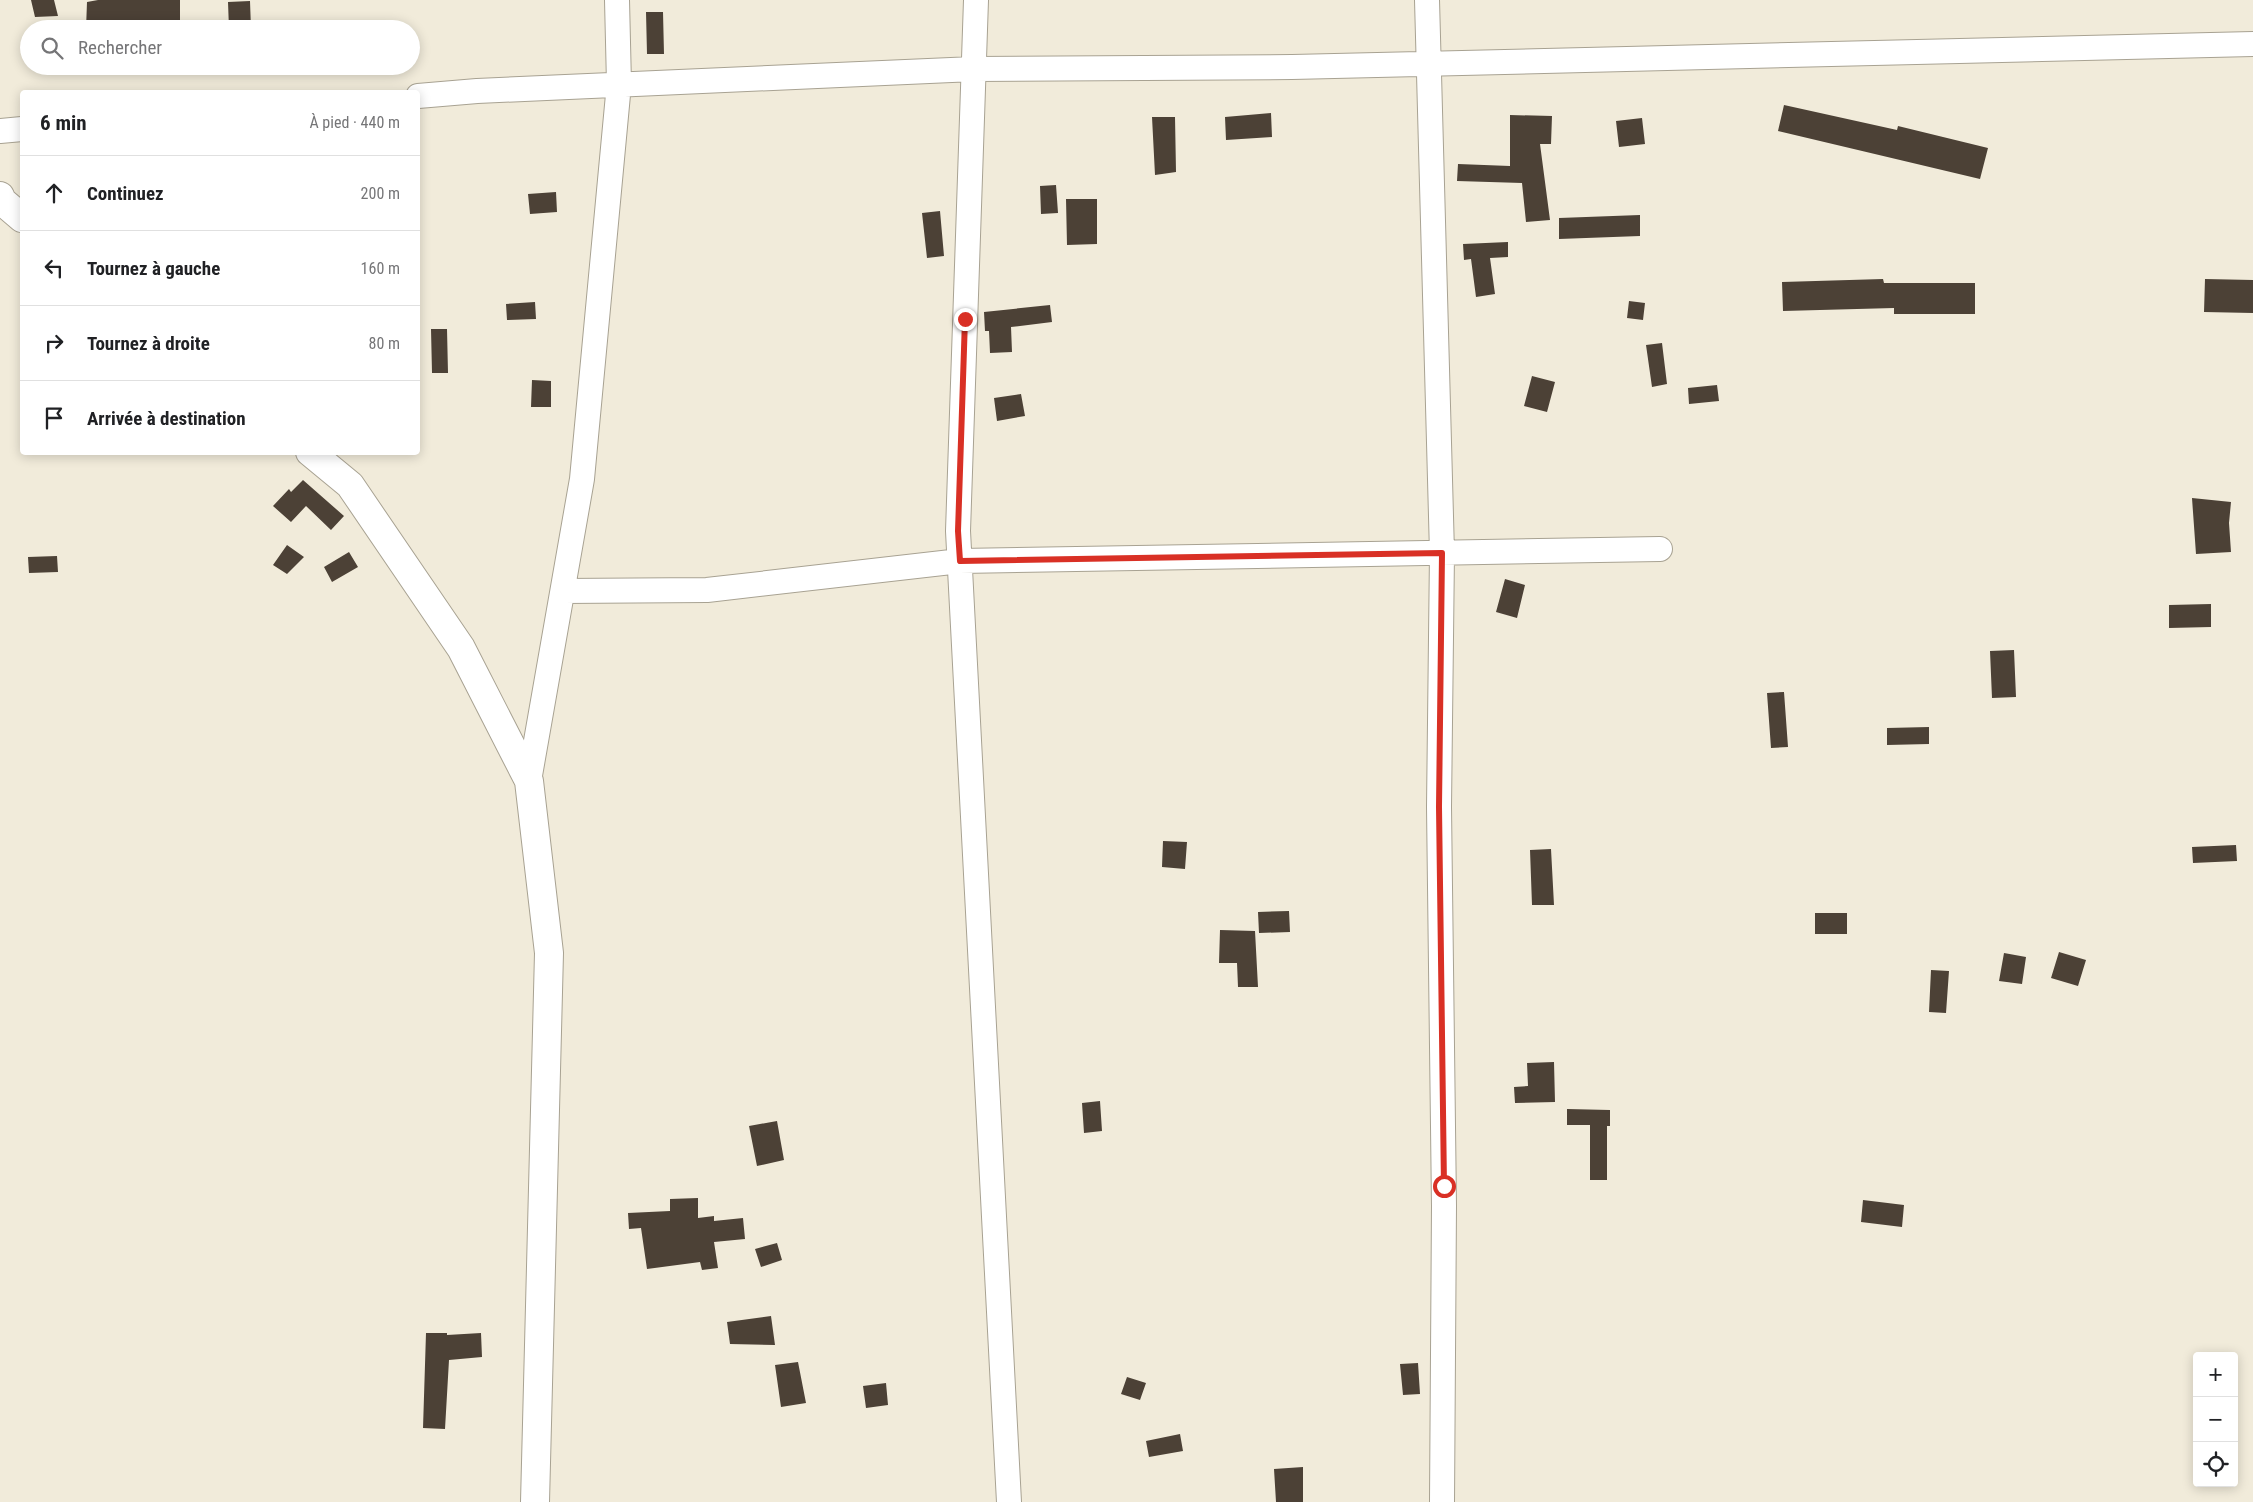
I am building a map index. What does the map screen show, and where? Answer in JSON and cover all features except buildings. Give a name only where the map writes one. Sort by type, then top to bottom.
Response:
[{"type":"main road","points":[[0,196],[2,201],[20,216]]},
{"type":"main road","points":[[314,455],[350,485],[461,648],[529,780],[549,953],[535,1502]]},
{"type":"street","points":[[529,780],[582,479],[619,84],[617,0]]},
{"type":"street","points":[[976,0],[959,521],[1009,1502]]},
{"type":"street","points":[[1427,0],[1442,553],[1439,807],[1444,1206],[1442,1502]]},
{"type":"street","points":[[420,96],[619,84],[974,69],[1428,64],[2253,44]]},
{"type":"street","points":[[0,131],[20,130]]},
{"type":"street","points":[[562,591],[707,590],[960,561],[1660,549]]},
{"type":"route","points":[[965,319],[958,531],[960,561],[1442,553],[1439,807],[1444,1186]]}]
